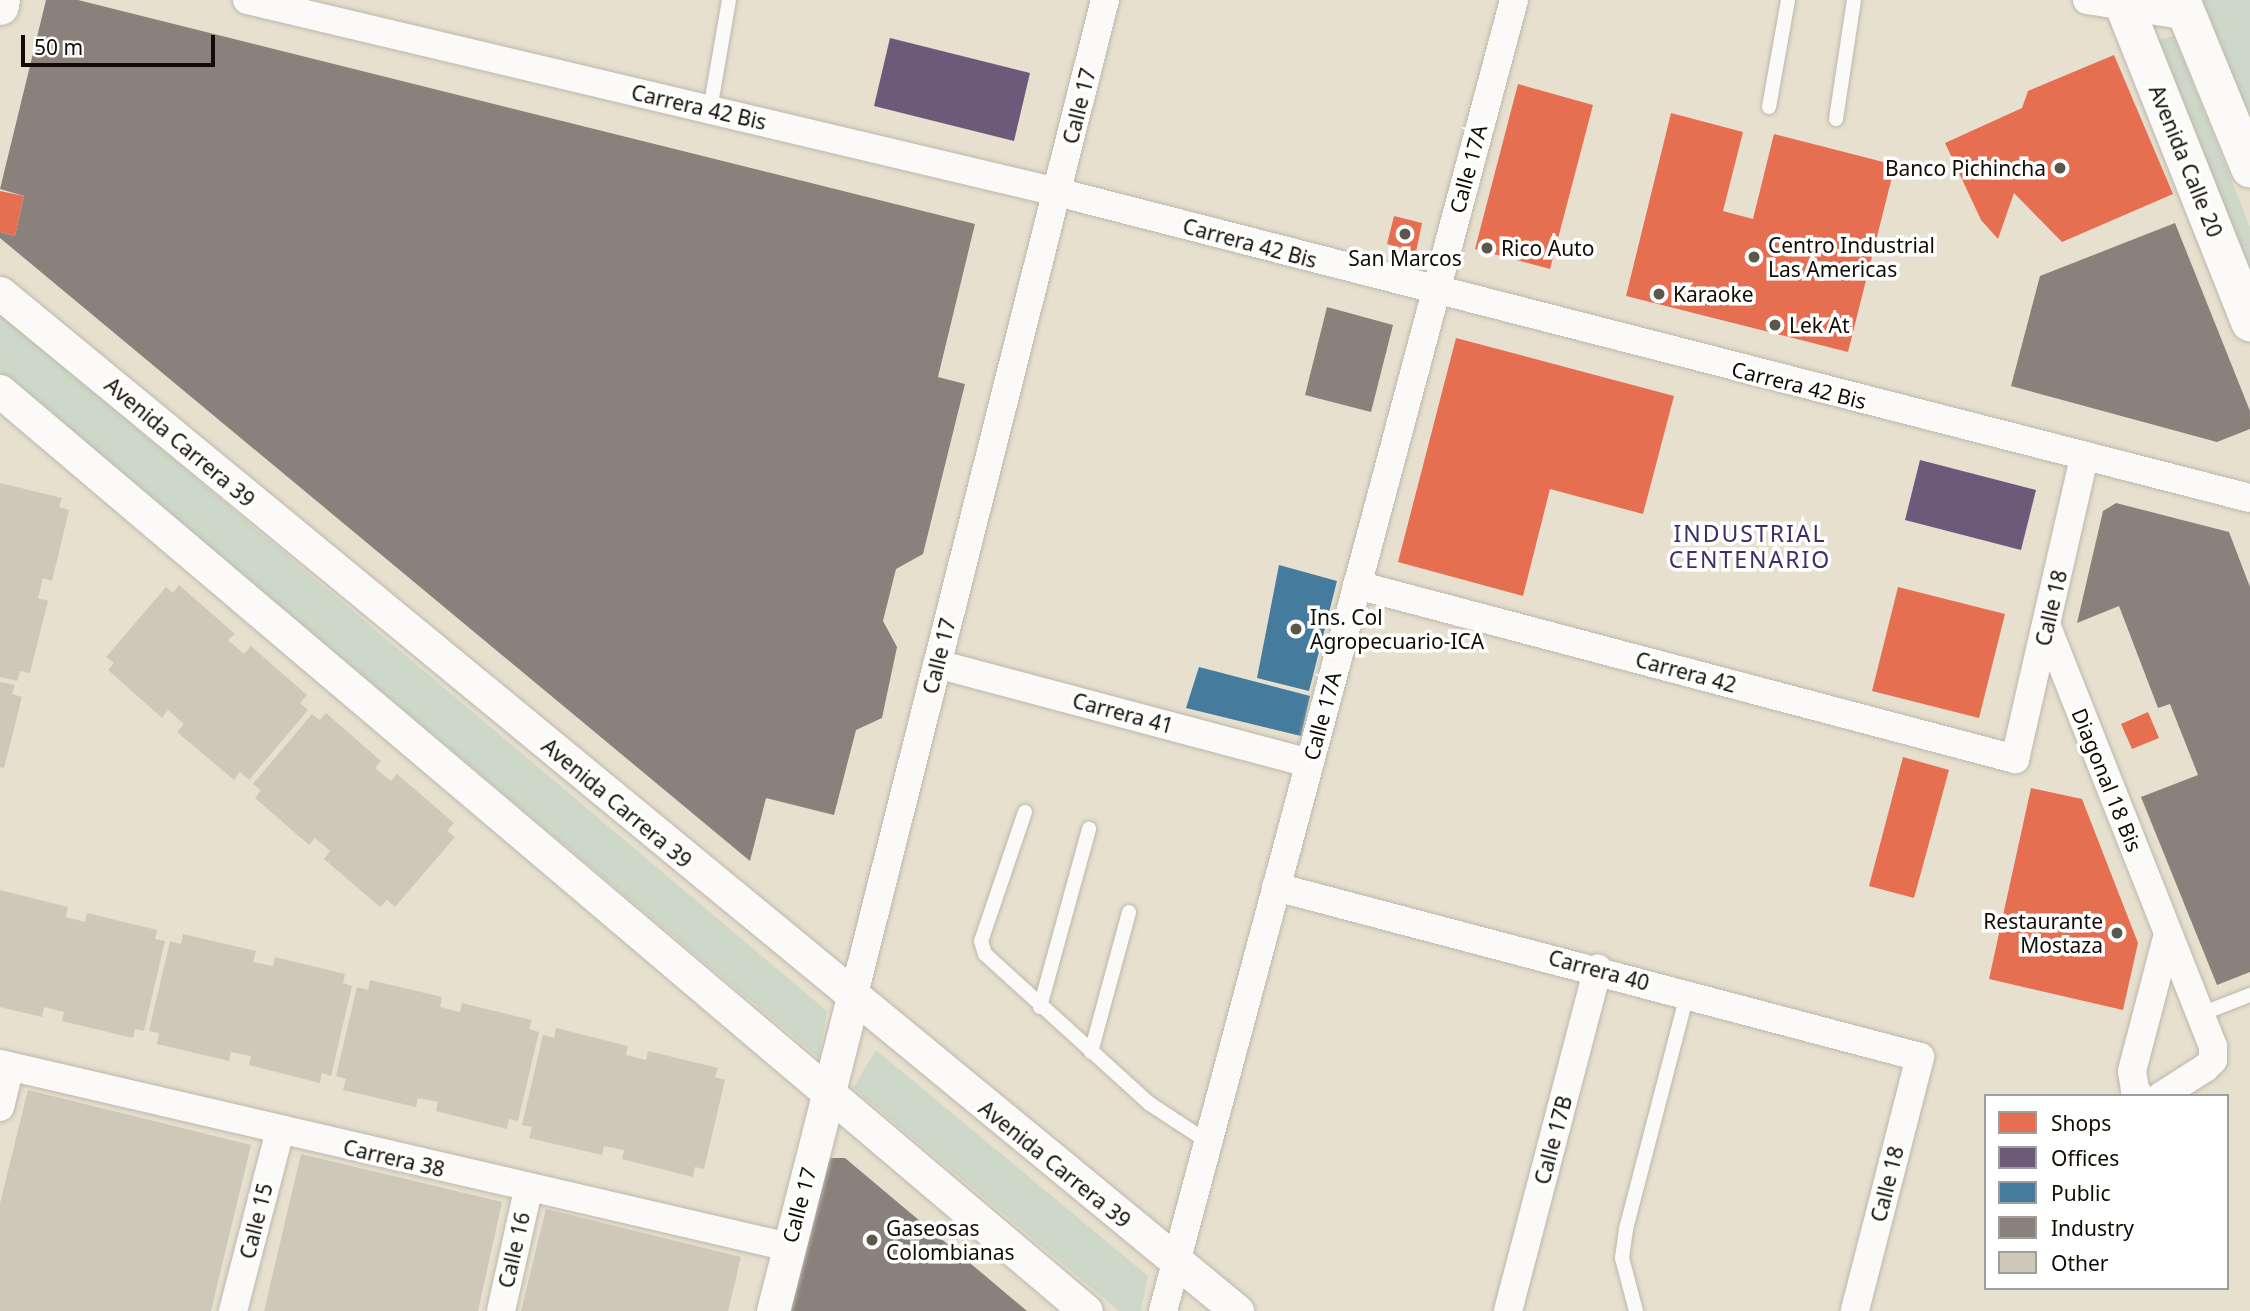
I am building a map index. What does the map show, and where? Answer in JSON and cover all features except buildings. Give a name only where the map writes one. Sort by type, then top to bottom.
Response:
[{"type":"main road","points":[[0,6],[1,0]]},
{"type":"main road","name":"Avenida Calle 20","points":[[2123,3],[2250,322]]},
{"type":"main road","points":[[2184,8],[2250,167]]},
{"type":"street","name":"Carrera 42 Bis","points":[[247,0],[1057,192],[1435,292],[2250,498]]},
{"type":"street","name":"Calle 17","points":[[773,1311],[1105,0]]},
{"type":"street","name":"Calle 17A","points":[[1163,1311],[1514,0]]},
{"type":"street","points":[[2087,0],[2184,8]]},
{"type":"street","name":"Avenida Carrera 39","points":[[0,293],[853,998],[1237,1311]]},
{"type":"street","points":[[0,391],[1086,1311]]},
{"type":"street","name":"Calle 18","points":[[2015,759],[2084,458]]},
{"type":"street","name":"Carrera 42","points":[[1357,585],[2015,759]]},
{"type":"street","name":"Diagonal 18 Bis","points":[[2047,627],[2213,1046],[2213,1060],[2164,1094]]},
{"type":"street","name":"Carrera 41","points":[[937,664],[1309,762]]},
{"type":"street","name":"Carrera 40","points":[[1276,887],[1598,969],[1920,1058]]},
{"type":"street","points":[[2138,1094],[2135,1090],[2132,1071],[2168,934]]},
{"type":"street","name":"Calle 17B","points":[[1508,1311],[1598,969]]},
{"type":"street","name":"Calle 18","points":[[1854,1311],[1920,1058]]},
{"type":"street","points":[[0,1107],[5,1065]]},
{"type":"street","name":"Carrera 38","points":[[5,1065],[528,1190],[788,1247]]},
{"type":"street","name":"Calle 15","points":[[233,1311],[279,1130]]},
{"type":"street","name":"Calle 16","points":[[501,1311],[528,1190]]},
{"type":"lane","points":[[710,110],[729,0]]},
{"type":"lane","points":[[1769,107],[1788,0]]},
{"type":"lane","points":[[1836,119],[1854,0]]},
{"type":"lane","points":[[1025,812],[981,941],[993,965],[1150,1104],[1208,1142]]},
{"type":"lane","points":[[1040,1007],[1089,828]]},
{"type":"lane","points":[[1091,1052],[1129,912]]},
{"type":"lane","points":[[1636,1311],[1622,1258],[1626,1229],[1687,993]]},
{"type":"lane","points":[[2201,1014],[2250,995]]},
{"type":"green space","points":[[2201,0],[2250,0],[2250,120]]},
{"type":"green space","points":[[2174,36],[2250,227],[2250,290],[2151,41]]},
{"type":"green space","points":[[0,313],[827,1011],[819,1058],[0,372]]},
{"type":"green space","points":[[876,1050],[1148,1276],[1141,1311],[1119,1311],[853,1088]]},
{"type":"place","name":"Banco Pichincha","points":[[2060,168]]},
{"type":"place","name":"San Marcos","points":[[1405,234]]},
{"type":"place","name":"Rico Auto","points":[[1487,248]]},
{"type":"place","name":"Centro Industrial Las Americas","points":[[1754,257]]},
{"type":"place","name":"Karaoke","points":[[1659,294]]},
{"type":"place","name":"Lek At","points":[[1775,325]]},
{"type":"place","name":"Ins. Col Agropecuario-ICA","points":[[1296,629]]},
{"type":"place","name":"Restaurante Mostaza","points":[[2117,933]]},
{"type":"place","name":"Gaseosas Colombianas","points":[[872,1240]]},
{"type":"district","name":"INDUSTRIAL CENTENARIO","points":[[1750,546]]}]
